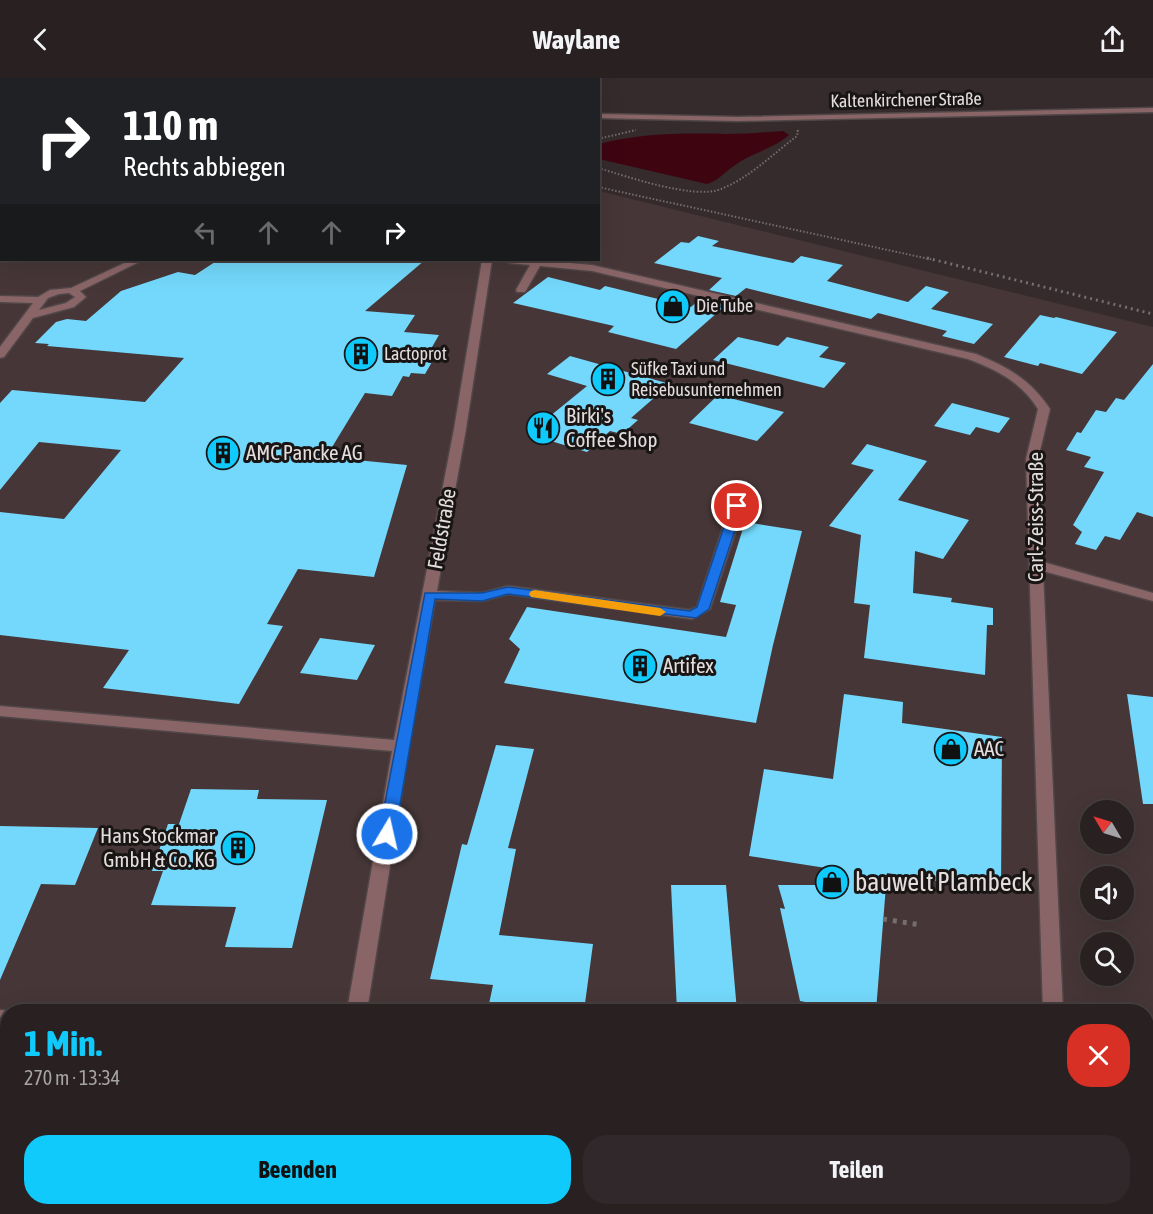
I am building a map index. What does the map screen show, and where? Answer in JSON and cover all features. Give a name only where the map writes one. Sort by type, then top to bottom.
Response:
[{"type":"street","name":"Kaltenkirchener Straße","points":[[600,116],[855,117],[1153,110]]},
{"type":"street","points":[[0,355],[40,300],[52,292],[73,291],[136,261]]},
{"type":"street","name":"Feldstraße","points":[[358,1004],[401,746],[460,429],[487,261]]},
{"type":"street","points":[[521,290],[532,274],[534,261]]},
{"type":"street","name":"Carl-Zeiss-Straße","points":[[534,261],[592,268],[972,356],[1006,370],[1034,391],[1044,410],[1032,459],[1053,1004]]},
{"type":"street","points":[[31,315],[76,303],[81,297],[73,291]]},
{"type":"street","points":[[0,299],[40,300]]},
{"type":"street","points":[[429,595],[482,597],[508,590],[692,615],[703,609],[737,506]]},
{"type":"street","points":[[1035,564],[1153,597]]},
{"type":"street","points":[[0,711],[401,746]]},
{"type":"path","points":[[600,139],[645,129]]},
{"type":"path","points":[[600,168],[685,189],[714,192],[727,186],[797,136],[798,131],[789,129]]},
{"type":"path","points":[[600,187],[940,261],[1153,314]]},
{"type":"path","points":[[883,919],[921,925]]},
{"type":"shaded area","points":[[783,131],[789,135],[738,163],[707,184],[600,159],[600,144],[615,140],[662,134]]},
{"type":"shaded area","points":[[600,191],[1153,327],[1153,1004],[0,1004],[0,261],[600,261]]},
{"type":"building","points":[[698,236],[719,241],[712,246],[793,263],[801,256],[843,265],[827,281],[908,302],[926,286],[949,292],[931,309],[993,324],[974,344],[942,336],[947,331],[878,313],[871,319],[746,288],[736,296],[709,290],[722,278],[654,263],[681,242],[689,243]]},
{"type":"building","points":[[216,261],[424,261],[365,311],[415,315],[404,332],[439,335],[428,354],[436,355],[425,374],[411,373],[409,377],[403,376],[392,396],[365,393],[326,457],[407,465],[374,577],[298,569],[267,624],[283,626],[239,704],[103,688],[129,650],[0,635],[0,512],[64,519],[121,450],[39,442],[0,490],[0,403],[12,390],[145,402],[184,358],[35,343],[56,322],[67,319],[86,321],[121,291],[178,272],[195,275]]},
{"type":"building","points":[[548,277],[600,290],[605,286],[691,307],[700,299],[726,305],[676,349],[608,332],[614,326],[513,303]]},
{"type":"building","points":[[1040,315],[1117,332],[1082,374],[1040,363],[1038,366],[1004,357]]},
{"type":"building","points":[[738,337],[778,346],[787,337],[829,347],[819,357],[846,363],[824,388],[713,360]]},
{"type":"building","points":[[570,356],[670,384],[631,418],[638,420],[622,434],[610,431],[587,452],[528,434],[587,386],[547,374]]},
{"type":"building","points":[[1153,364],[1153,517],[1137,512],[1120,540],[1105,536],[1096,550],[1075,544],[1082,532],[1073,525],[1104,472],[1084,467],[1091,457],[1066,450],[1077,432],[1081,433],[1096,410],[1106,412],[1116,398],[1124,400]]},
{"type":"building","points":[[718,395],[784,412],[757,441],[689,423]]},
{"type":"building","points":[[952,403],[1010,418],[999,433],[976,427],[970,435],[934,426]]},
{"type":"building","points":[[867,444],[927,461],[898,500],[969,520],[943,559],[915,551],[913,593],[952,598],[951,602],[993,608],[993,625],[987,625],[985,675],[864,658],[870,605],[854,603],[861,535],[829,526],[874,470],[851,464]]},
{"type":"building","name":"Artifex","points":[[745,522],[802,531],[756,723],[504,683],[520,649],[509,639],[527,607],[726,637],[736,605],[720,602]]},
{"type":"building","points":[[320,638],[375,645],[357,680],[300,673]]},
{"type":"building","name":"bauwelt Plambeck","points":[[844,694],[903,702],[902,723],[1002,737],[1001,891],[887,873],[877,1004],[816,1004],[800,1001],[780,908],[785,909],[778,885],[843,885],[845,871],[749,856],[764,769],[833,779]]},
{"type":"building","points":[[1127,694],[1153,697],[1153,804],[1143,804]]},
{"type":"building","points":[[496,745],[534,749],[508,848],[516,849],[499,935],[593,944],[585,1004],[489,1004],[493,985],[430,979],[462,844],[467,845]]},
{"type":"building","name":"Hans Stockmar GmbH & Co. KG","points":[[191,789],[259,790],[257,799],[327,800],[292,948],[225,947],[236,907],[151,905],[163,871],[152,871],[168,824],[179,824]]},
{"type":"building","points":[[0,826],[98,828],[75,885],[41,884],[0,980]]},
{"type":"building","points":[[671,885],[726,885],[736,1004],[677,1004]]},
{"type":"slow traffic","points":[[535,594],[660,612]]},
{"type":"place","name":"Die Tube","points":[[673,306]]},
{"type":"place","name":"Lactoprot","points":[[361,354]]},
{"type":"place","name":"Süfke Taxi und Reisebusunternehmen","points":[[608,379]]},
{"type":"place","name":"Birki's Coffee Shop","points":[[543,428]]},
{"type":"place","name":"AMC Pancke AG","points":[[223,453]]},
{"type":"place","name":"Artifex","points":[[640,666]]},
{"type":"place","name":"AAC","points":[[951,749]]},
{"type":"place","name":"Hans Stockmar GmbH & Co. KG","points":[[238,848]]},
{"type":"place","name":"bauwelt Plambeck","points":[[832,882]]},
{"type":"route","points":[[387,834],[429,595],[482,597],[508,590],[678,615],[699,613],[703,609],[737,506]]}]
